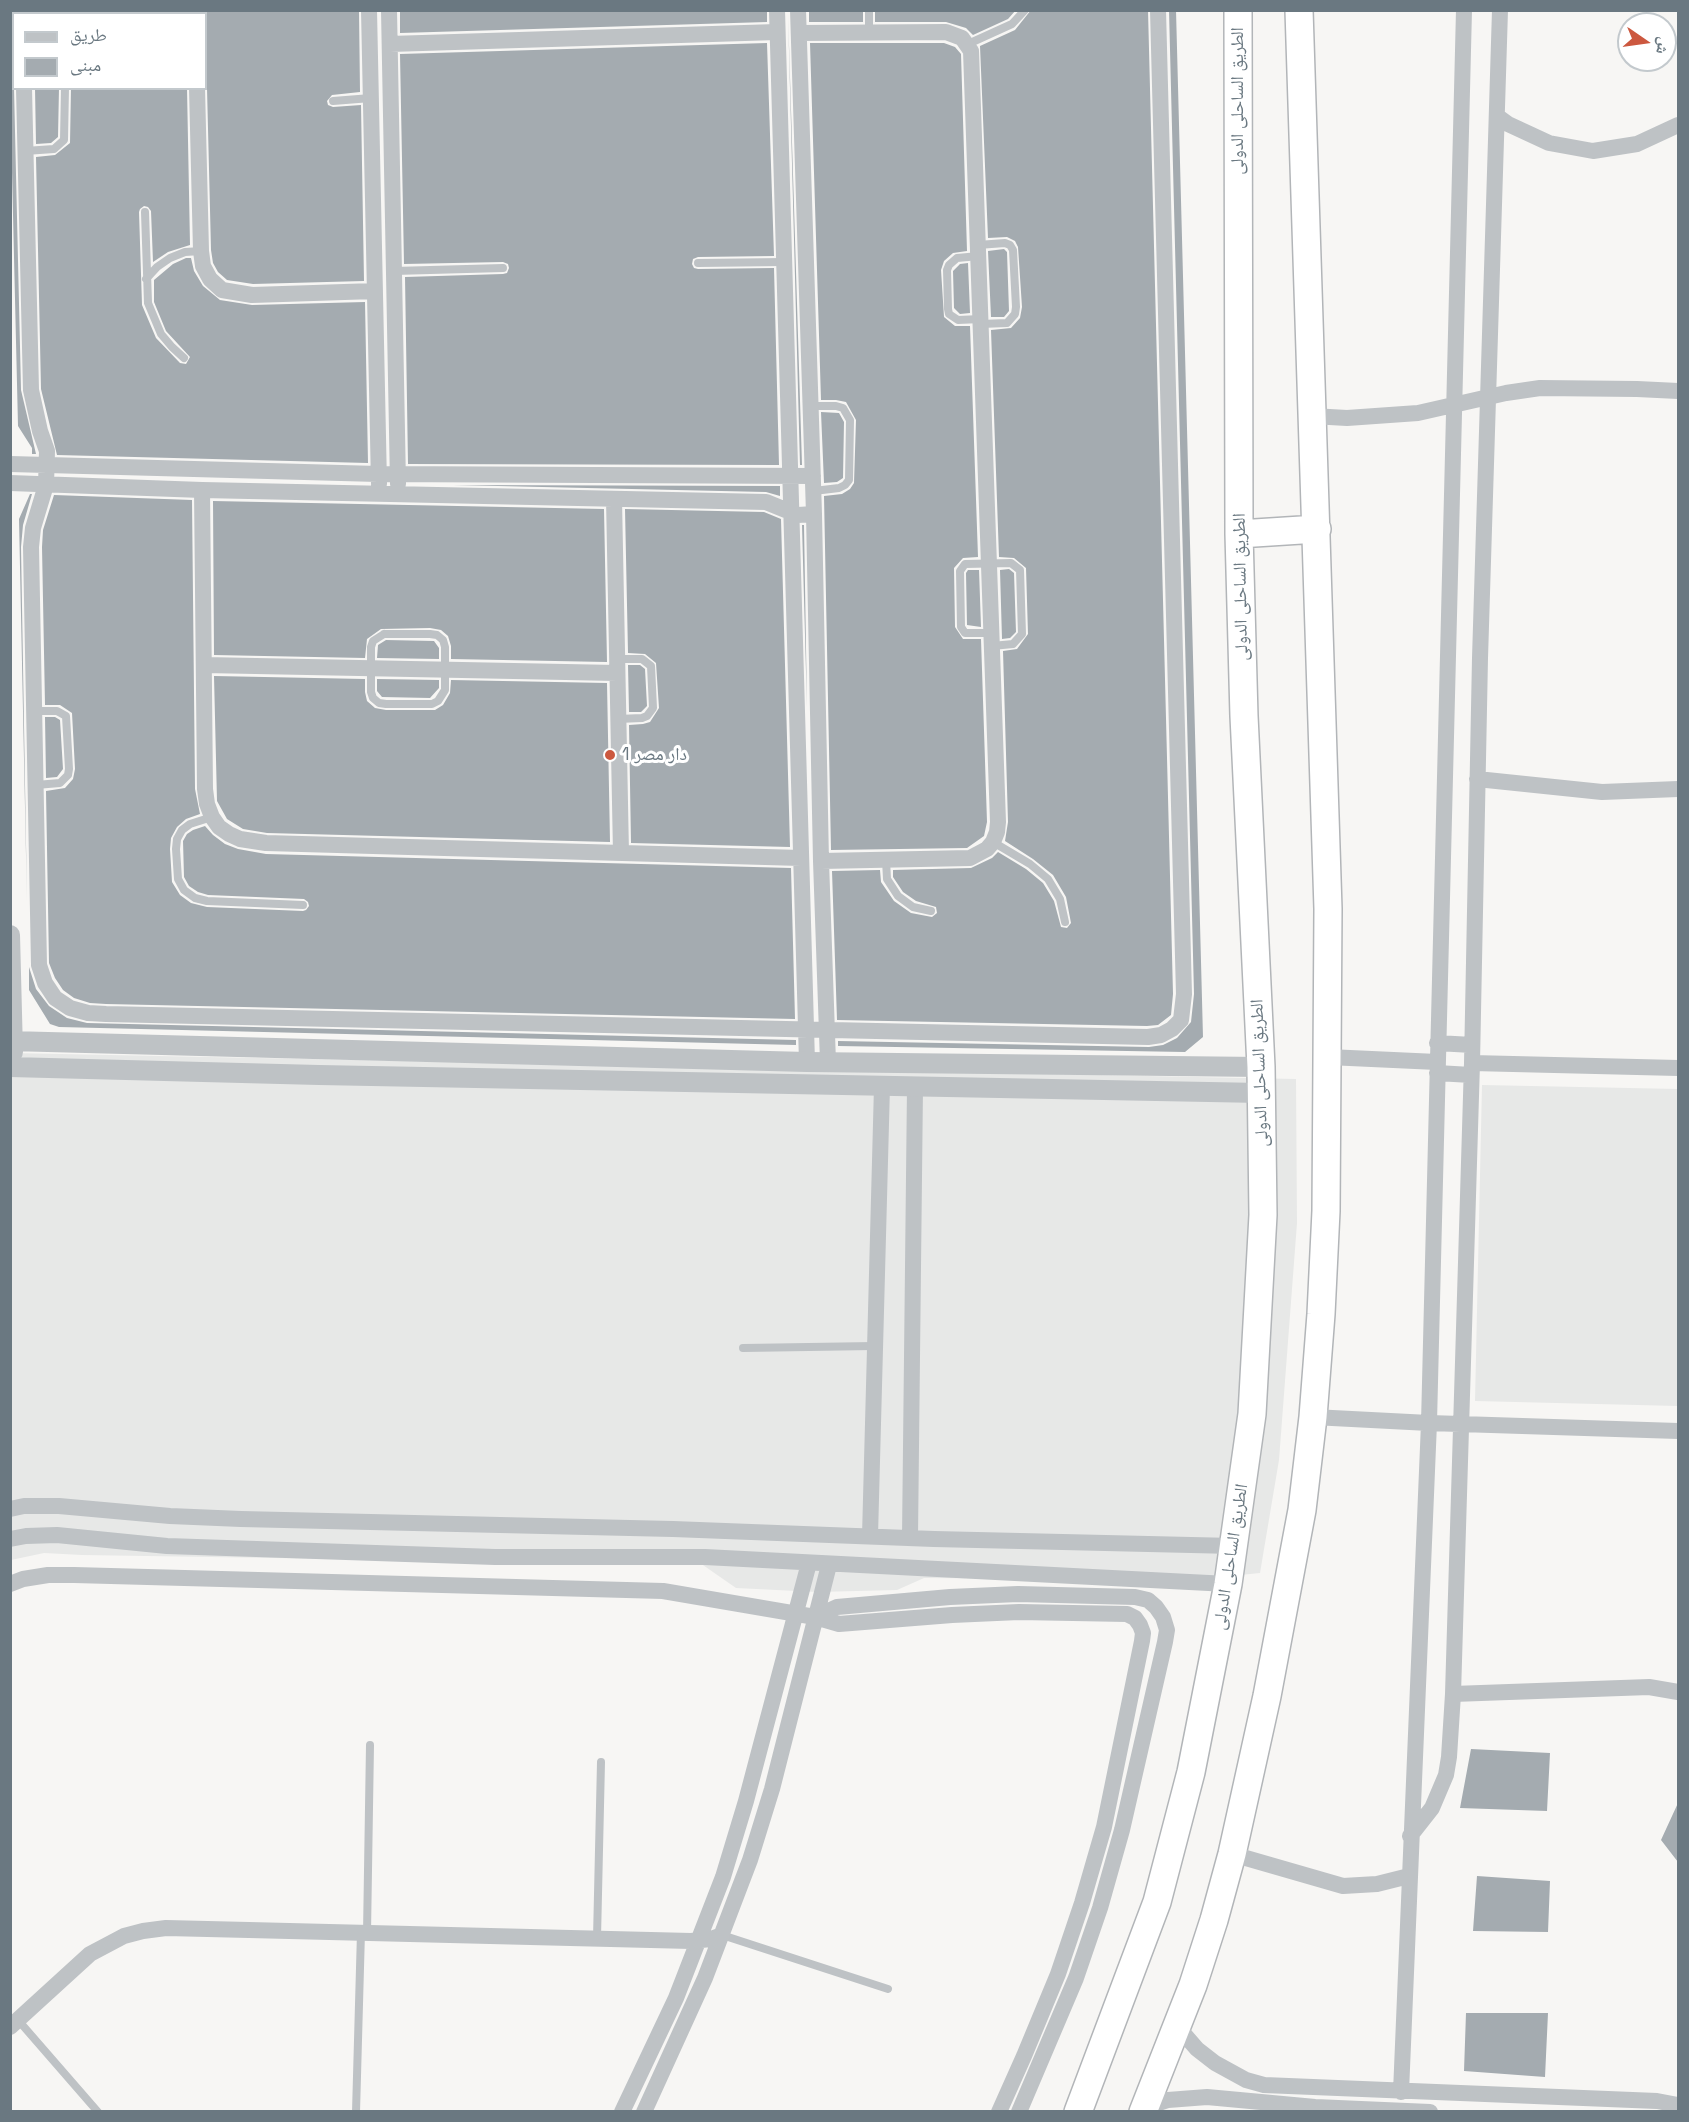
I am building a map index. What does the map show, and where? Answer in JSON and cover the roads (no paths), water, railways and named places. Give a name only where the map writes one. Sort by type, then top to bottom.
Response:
[{"type":"highway","name":"الطريق الساحلى الدولى","points":[[1078,2112],[1157,1902],[1191,1772],[1228,1584],[1252,1414],[1263,1215],[1261,1080],[1244,716],[1239,534],[1238,10]]},
{"type":"highway","points":[[1144,2110],[1211,1931],[1232,1854],[1285,1603],[1302,1510],[1313,1417],[1326,1222],[1328,909],[1299,10]]},
{"type":"highway","points":[[1239,534],[1317,529]]},
{"type":"street","points":[[369,10],[379,493]]},
{"type":"street","points":[[389,10],[398,494]]},
{"type":"street","points":[[777,10],[807,1062]]},
{"type":"street","points":[[798,10],[828,1062]]},
{"type":"street","points":[[24,90],[31,390],[47,451],[46,484],[33,528],[31,547],[39,965],[45,983],[55,998],[70,1008],[88,1013],[106,1014],[1148,1037],[1161,1035],[1181,1020],[1184,994],[1158,10]]},
{"type":"street","points":[[1401,2092],[1429,1423],[1464,10]]},
{"type":"street","points":[[1410,1836],[1432,1808],[1446,1775],[1453,1694],[1500,10]]},
{"type":"street","points":[[390,44],[777,32]]},
{"type":"street","points":[[799,33],[946,32],[962,38],[968,44],[972,58],[998,822],[993,842],[987,849],[970,858],[821,861]]},
{"type":"street","points":[[197,90],[201,251],[203,266],[210,279],[222,290],[252,295],[375,291]]},
{"type":"street","points":[[1497,116],[1508,124],[1549,143],[1593,151],[1637,144],[1678,125]]},
{"type":"street","points":[[1312,416],[1383,417],[1418,413],[1523,390],[1557,387],[1678,391]]},
{"type":"street","points":[[10,464],[378,474],[789,476],[813,484]]},
{"type":"street","points":[[10,483],[766,502],[798,515],[814,514]]},
{"type":"street","points":[[202,489],[205,789],[212,817],[219,827],[229,834],[240,839],[266,843],[801,858]]},
{"type":"street","points":[[614,499],[621,853]]},
{"type":"street","points":[[204,665],[446,670],[617,666]]},
{"type":"street","points":[[1477,779],[1602,792],[1678,789]]},
{"type":"street","points":[[10,935],[12,1067],[331,1076],[915,1087],[1261,1080]]},
{"type":"street","points":[[11,1041],[828,1062],[1261,1080]]},
{"type":"street","points":[[1437,1043],[1472,1045]]},
{"type":"street","points":[[1328,1057],[1437,1068],[1678,1068]]},
{"type":"street","points":[[870,1536],[882,1086]]},
{"type":"street","points":[[910,1537],[915,1087]]},
{"type":"street","points":[[1313,1417],[1678,1431]]},
{"type":"street","points":[[10,1509],[24,1506],[59,1506],[230,1519],[1234,1546]]},
{"type":"street","points":[[741,1532],[742,1559]]},
{"type":"street","points":[[10,1539],[57,1535],[167,1546],[495,1557],[705,1557],[1228,1584]]},
{"type":"street","points":[[932,1568],[934,1539]]},
{"type":"street","points":[[622,2112],[656,2045],[700,1941],[738,1830],[809,1563]]},
{"type":"street","points":[[644,2112],[682,2032],[750,1860],[766,1812],[829,1565]]},
{"type":"street","points":[[10,1584],[48,1575],[663,1591],[815,1617],[839,1624],[1019,1612],[1119,1613],[1135,1618],[1143,1633],[1142,1641],[1104,1827],[1058,1974],[999,2112]]},
{"type":"street","points":[[815,1617],[837,1607],[950,1597],[1006,1595],[1122,1595],[1148,1600],[1163,1617],[1167,1630],[1165,1642],[1122,1830],[1100,1908],[1076,1978],[1019,2112]]},
{"type":"street","points":[[1140,1625],[1156,1607]]},
{"type":"street","points":[[1453,1694],[1649,1687],[1678,1692]]},
{"type":"street","points":[[1232,1854],[1343,1886],[1377,1884],[1409,1876]]},
{"type":"street","points":[[14,2024],[90,1954],[124,1936],[166,1928],[700,1941],[722,1935]]},
{"type":"street","points":[[1177,2026],[1197,2049],[1215,2063],[1229,2072],[1264,2085],[1657,2101],[1678,2105]]},
{"type":"street","points":[[1144,2110],[1168,2100],[1207,2097],[1315,2109],[1430,2112]]},
{"type":"lane","points":[[869,10],[869,33]]},
{"type":"lane","points":[[968,44],[1012,24],[1025,10]]},
{"type":"lane","points":[[25,151],[54,148],[64,140],[66,134],[65,90]]},
{"type":"lane","points":[[333,101],[371,98]]},
{"type":"lane","points":[[145,212],[148,303],[153,319],[166,340],[184,358]]},
{"type":"lane","points":[[1005,243],[1013,250],[1016,314],[1007,323],[981,322],[958,320],[949,314],[947,270],[957,258],[1005,243]]},
{"type":"lane","points":[[147,279],[157,267],[170,258],[185,252],[201,251]]},
{"type":"lane","points":[[698,263],[783,262]]},
{"type":"lane","points":[[394,271],[503,268]]},
{"type":"lane","points":[[811,406],[843,408],[850,420],[849,480],[839,488],[813,484]]},
{"type":"lane","points":[[1011,562],[1020,570],[1022,634],[1013,644],[992,640],[965,633],[961,627],[960,571],[965,564],[1011,562]]},
{"type":"lane","points":[[430,634],[437,635],[443,640],[445,690],[438,701],[432,704],[379,703],[373,698],[371,692],[370,668],[371,647],[378,636],[430,634]]},
{"type":"lane","points":[[617,666],[642,659],[651,666],[653,708],[647,716],[642,718],[618,719]]},
{"type":"lane","points":[[34,711],[57,711],[66,716],[69,769],[68,775],[60,783],[36,785]]},
{"type":"lane","points":[[212,817],[190,824],[182,830],[177,839],[178,879],[184,890],[195,898],[207,901],[303,905]]},
{"type":"lane","points":[[993,842],[1030,864],[1048,879],[1060,899],[1065,922]]},
{"type":"lane","points":[[886,860],[887,879],[898,896],[913,907],[931,911]]},
{"type":"lane","points":[[743,1348],[874,1346]]},
{"type":"lane","points":[[356,2112],[370,1745]]},
{"type":"lane","points":[[597,1938],[601,1762]]},
{"type":"lane","points":[[722,1935],[888,1989]]},
{"type":"lane","points":[[14,2024],[98,2112]]},
{"type":"place","name":"دار مصر 1","points":[[610,755]]}]
